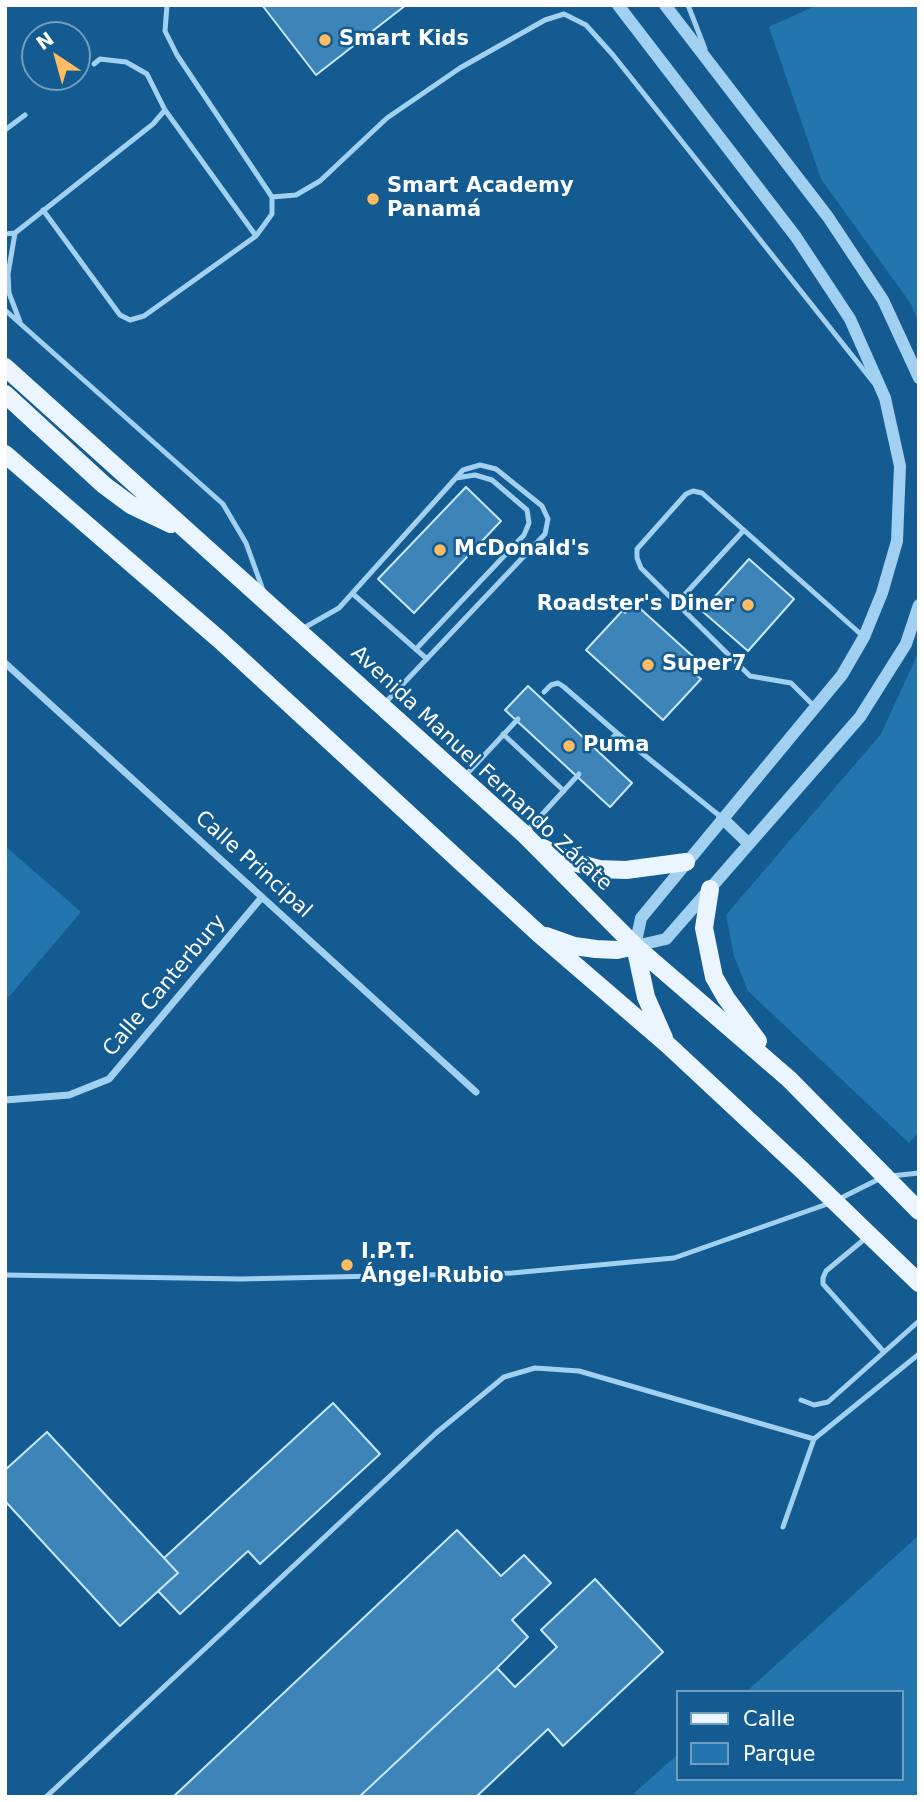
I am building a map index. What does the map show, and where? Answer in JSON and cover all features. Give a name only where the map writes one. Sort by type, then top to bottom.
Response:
[{"type":"main road","name":"Avenida Manuel Fernando Zárate","points":[[5,367],[529,839],[635,946],[789,1079],[919,1211]]},
{"type":"main road","points":[[5,394],[104,485],[131,505],[187,531]]},
{"type":"main road","points":[[5,454],[221,641],[537,933],[668,1045],[919,1283]]},
{"type":"main road","points":[[529,839],[570,861],[599,869],[626,870],[686,862]]},
{"type":"main road","points":[[710,889],[704,928],[714,977],[746,1026],[789,1079]]},
{"type":"main road","points":[[537,933],[575,946],[596,949],[617,950],[635,946],[646,997],[668,1045]]},
{"type":"street","points":[[618,5],[796,237],[850,319],[885,398],[900,466],[897,541],[882,593],[864,636],[842,675],[640,918],[635,946],[666,939],[860,717],[906,644],[919,606]]},
{"type":"street","points":[[665,5],[828,217],[883,300],[919,378]]},
{"type":"street","name":"Calle Principal","points":[[5,663],[477,1092]]},
{"type":"street","points":[[722,818],[749,844]]},
{"type":"street","name":"Calle Canterbury","points":[[5,1100],[69,1095],[109,1079],[262,897]]},
{"type":"lane","points":[[43,210],[120,315],[130,320],[144,316],[256,236],[272,214],[272,197],[177,55],[165,30],[167,5]]},
{"type":"lane","points":[[561,5],[564,14]]},
{"type":"lane","points":[[688,5],[711,65]]},
{"type":"lane","points":[[272,197],[296,195],[320,181],[387,118],[460,68],[545,20],[564,14],[586,25],[613,55],[885,398]]},
{"type":"lane","points":[[94,64],[100,60],[126,62],[147,74],[165,110],[256,236]]},
{"type":"lane","points":[[5,234],[15,233],[153,124],[165,110]]},
{"type":"lane","points":[[5,130],[25,115]]},
{"type":"lane","points":[[15,233],[8,274],[9,293],[21,325]]},
{"type":"lane","points":[[5,310],[223,504],[246,543],[267,603]]},
{"type":"lane","points":[[299,630],[339,608],[463,470],[480,466],[496,469],[542,506],[548,519],[545,534],[382,707]]},
{"type":"lane","points":[[416,649],[524,535],[529,523],[527,510],[492,480],[475,475],[456,478]]},
{"type":"lane","points":[[815,707],[791,683],[750,676],[641,568],[637,549],[686,494],[693,491],[702,493],[864,636]]},
{"type":"lane","points":[[677,603],[744,530]]},
{"type":"lane","points":[[353,594],[427,659]]},
{"type":"lane","points":[[544,692],[551,685],[558,683],[722,818]]},
{"type":"lane","points":[[462,779],[518,719]]},
{"type":"lane","points":[[602,750],[617,733]]},
{"type":"lane","points":[[503,734],[564,791]]},
{"type":"lane","points":[[529,839],[579,774]]},
{"type":"lane","points":[[5,1275],[240,1279],[512,1273],[674,1258],[833,1202],[883,1177],[919,1172]]},
{"type":"lane","points":[[869,1236],[826,1271],[823,1284],[884,1352]]},
{"type":"lane","points":[[801,1400],[814,1405],[828,1402],[919,1321]]},
{"type":"lane","points":[[783,1527],[814,1439],[919,1354]]},
{"type":"lane","points":[[46,1797],[436,1433],[504,1377],[535,1368],[579,1371],[814,1439]]},
{"type":"green space","points":[[817,5],[919,5],[919,323],[911,304],[821,179],[769,27]]},
{"type":"green space","points":[[919,651],[919,1132],[909,1143],[748,991],[734,956],[726,915],[881,734]]},
{"type":"green space","points":[[5,846],[81,912],[7,999],[5,998]]},
{"type":"green space","points":[[919,1535],[919,1797],[638,1797],[634,1793],[676,1756],[676,1781],[903,1781],[903,1690],[748,1690]]},
{"type":"building","name":"Smart Kids","points":[[262,5],[406,5],[316,75]]},
{"type":"building","name":"McDonald's","points":[[466,487],[501,521],[414,613],[378,579]]},
{"type":"building","name":"Roadster's Diner","points":[[749,559],[794,599],[748,651],[702,611]]},
{"type":"building","name":"Super7","points":[[634,603],[698,661],[690,670],[701,679],[663,720],[586,650],[623,610],[625,613]]},
{"type":"building","name":"Puma","points":[[528,686],[632,783],[610,807],[505,710]]},
{"type":"building","points":[[333,1403],[380,1454],[260,1564],[248,1551],[180,1614],[158,1591],[178,1573],[164,1558]]},
{"type":"building","points":[[47,1432],[178,1573],[120,1626],[5,1501],[5,1470]]},
{"type":"building","points":[[457,1530],[501,1576],[524,1555],[551,1583],[512,1620],[528,1637],[497,1668],[359,1797],[173,1797]]},
{"type":"building","points":[[595,1579],[663,1652],[563,1746],[548,1729],[476,1797],[359,1797],[497,1668],[515,1687],[557,1647],[541,1630]]},
{"type":"place","name":"Smart Kids","points":[[325,40]]},
{"type":"place","name":"Smart Academy Panamá","points":[[373,199]]},
{"type":"place","name":"McDonald's","points":[[440,550]]},
{"type":"place","name":"Roadster's Diner","points":[[748,605]]},
{"type":"place","name":"Super7","points":[[648,665]]},
{"type":"place","name":"Puma","points":[[569,746]]},
{"type":"place","name":"I.P.T. Ángel Rubio","points":[[347,1265]]}]
